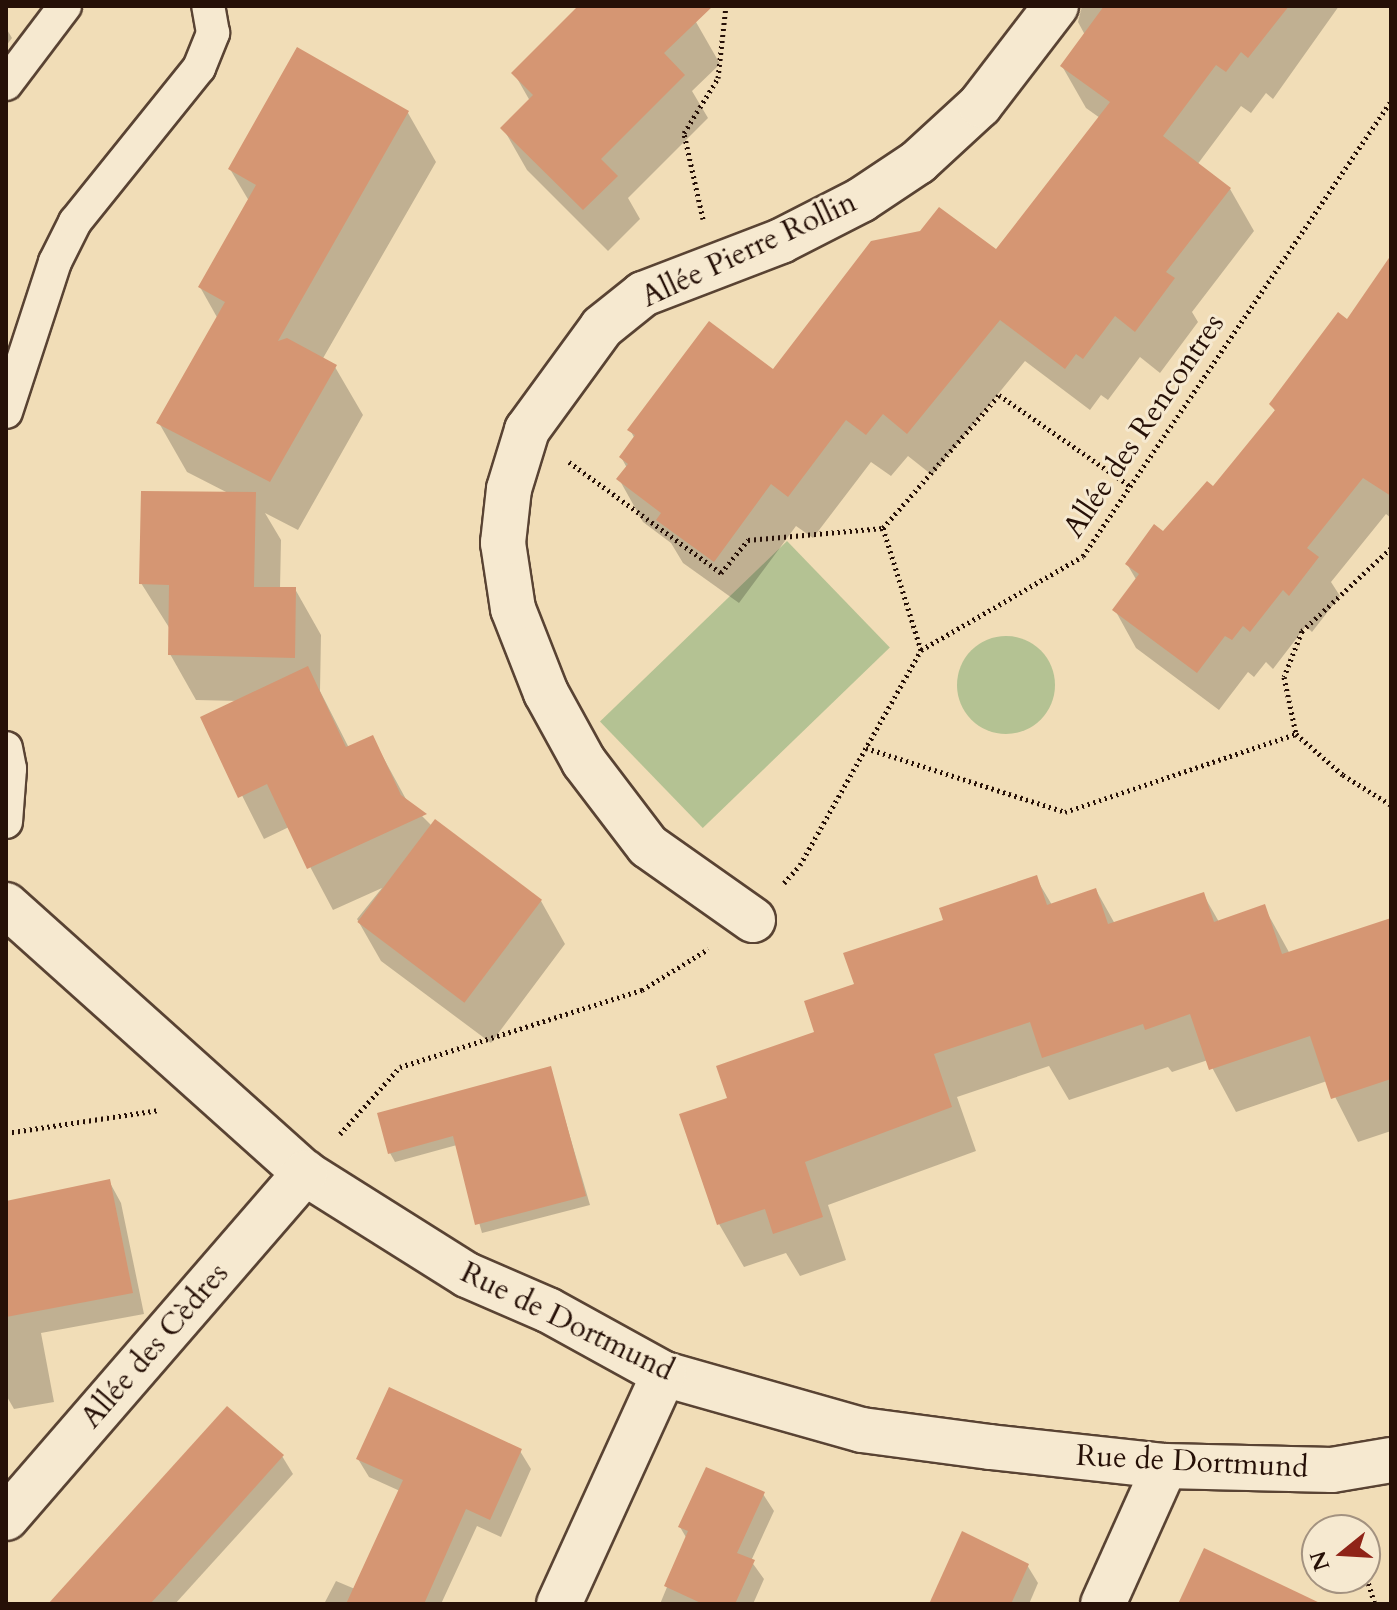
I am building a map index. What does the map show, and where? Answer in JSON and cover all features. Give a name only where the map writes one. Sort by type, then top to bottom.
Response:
[{"type":"street","name":"Allée Pierre Rollin","points":[[753,920],[648,846],[584,762],[546,693],[513,609],[503,543],[509,489],[527,430],[602,327],[643,294],[712,263],[781,241],[861,200],[918,162],[980,105],[1056,6]]},
{"type":"street","name":"Rue de Dortmund","points":[[6,905],[219,1100],[305,1173],[467,1275],[548,1310],[664,1374],[862,1430],[1165,1466],[1332,1470],[1391,1460]]},
{"type":"street","name":"Allée des Cèdres","points":[[6,1518],[305,1173]]},
{"type":"street","points":[[559,1604],[664,1374]]},
{"type":"street","points":[[1103,1604],[1165,1466]]},
{"type":"lane","points":[[6,84],[65,6]]},
{"type":"lane","points":[[6,412],[55,262],[75,222],[199,68],[213,33],[208,6]]},
{"type":"lane","points":[[6,748],[10,769],[6,822]]},
{"type":"path","points":[[712,263],[684,133],[718,78],[726,6]]},
{"type":"path","name":"Allée des Rencontres","points":[[921,650],[1083,556],[1391,101]]},
{"type":"path","points":[[527,430],[721,573],[748,540],[883,528],[999,395],[1130,486]]},
{"type":"path","points":[[305,1173],[400,1067],[642,990],[753,920],[800,865],[921,650],[883,528]]},
{"type":"path","points":[[1391,548],[1302,631],[1284,677],[1296,734],[1343,775],[1391,805]]},
{"type":"path","points":[[866,748],[1065,812],[1296,734]]},
{"type":"path","points":[[6,1133],[219,1100]]},
{"type":"green space","points":[[787,541],[890,647],[703,828],[600,722]]},
{"type":"green space","points":[[1006,636],[1025,640],[1040,651],[1051,666],[1055,685],[1051,704],[1040,719],[1025,730],[1006,734],[987,730],[972,719],[961,704],[957,685],[961,666],[972,651],[987,640]]},
{"type":"building","points":[[578,6],[713,6],[664,53],[685,75],[601,159],[618,176],[583,210],[500,128],[533,95],[511,73]]},
{"type":"building","points":[[1104,6],[1289,6],[1248,58],[1241,52],[1226,72],[1216,65],[1163,136],[1231,188],[1166,272],[1175,278],[1135,332],[1115,316],[1083,359],[1076,354],[1065,369],[1000,320],[907,434],[883,414],[866,435],[846,420],[788,497],[771,484],[714,562],[656,520],[661,513],[616,479],[628,464],[619,457],[635,435],[627,430],[709,321],[773,369],[871,241],[920,231],[939,207],[996,249],[1110,102],[1060,66]]},
{"type":"building","points":[[297,47],[409,111],[278,341],[287,338],[337,365],[270,482],[156,423],[225,302],[198,287],[256,185],[228,169]]},
{"type":"building","points":[[1391,255],[1391,496],[1363,478],[1307,548],[1319,557],[1289,596],[1283,590],[1250,632],[1243,626],[1232,640],[1225,636],[1197,673],[1112,610],[1139,574],[1125,564],[1154,524],[1163,531],[1207,481],[1213,486],[1275,410],[1269,404],[1338,312],[1347,319]]},
{"type":"building","points":[[141,491],[256,492],[254,587],[296,587],[295,658],[168,655],[169,585],[139,584]]},
{"type":"building","points":[[308,666],[346,747],[373,735],[401,795],[427,814],[307,869],[267,784],[238,798],[200,717]]},
{"type":"building","points":[[435,819],[542,900],[464,1003],[357,922]]},
{"type":"building","points":[[1037,875],[1047,905],[1096,888],[1108,924],[1204,892],[1214,922],[1265,904],[1282,954],[1391,918],[1391,1079],[1331,1099],[1310,1036],[1209,1070],[1190,1014],[1145,1030],[1143,1024],[1042,1058],[1030,1022],[934,1054],[952,1107],[805,1162],[823,1217],[773,1234],[765,1209],[717,1225],[679,1114],[727,1098],[716,1066],[814,1032],[804,1001],[854,984],[843,953],[943,920],[939,908]]},
{"type":"building","points":[[551,1066],[586,1196],[475,1225],[453,1136],[388,1154],[377,1113]]},
{"type":"building","points":[[110,1179],[133,1293],[6,1317],[6,1201]]},
{"type":"building","points":[[389,1387],[522,1449],[490,1520],[466,1509],[424,1604],[346,1604],[403,1480],[356,1459]]},
{"type":"building","points":[[227,1406],[284,1455],[162,1591],[150,1604],[48,1604]]},
{"type":"building","points":[[706,1467],[765,1492],[737,1553],[755,1560],[735,1604],[703,1604],[664,1586],[688,1531],[678,1527]]},
{"type":"building","points":[[962,1531],[1029,1564],[1011,1604],[929,1604]]},
{"type":"building","points":[[1204,1548],[1322,1604],[1178,1604]]}]
